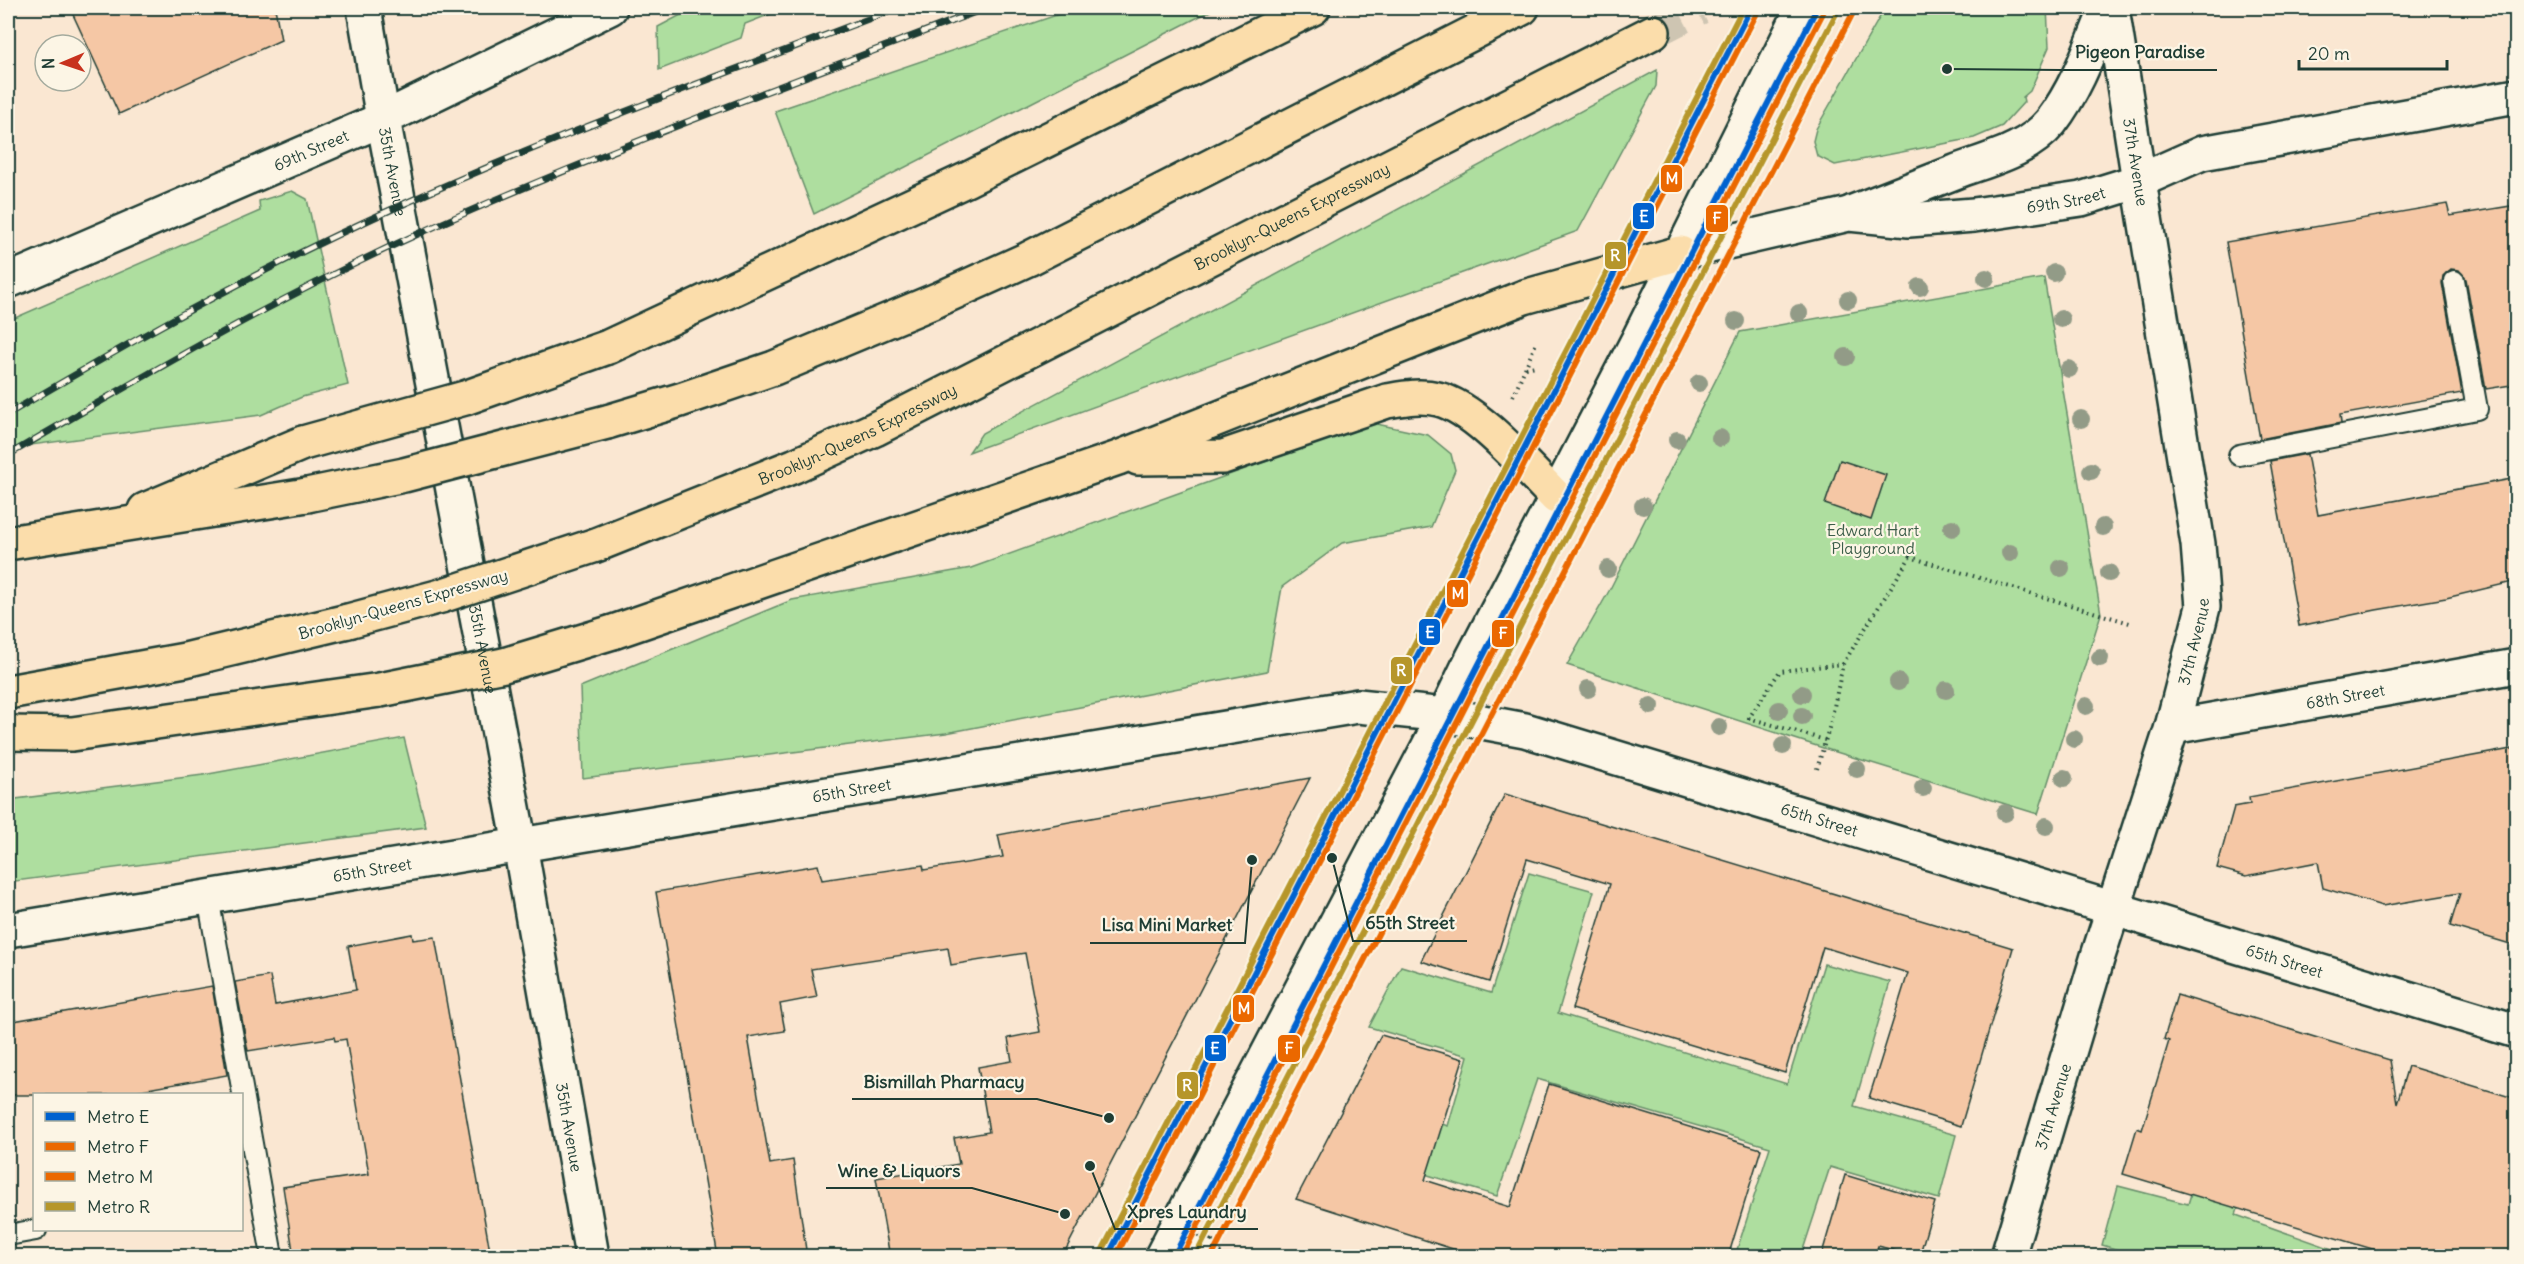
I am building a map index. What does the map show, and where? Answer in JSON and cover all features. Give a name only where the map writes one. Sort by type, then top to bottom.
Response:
[{"type":"highway","points":[[99,529],[303,443],[465,398],[608,347],[988,170],[1313,8]]},
{"type":"highway","points":[[8,543],[307,495],[404,475],[607,422],[774,368],[1028,259],[1522,8]]},
{"type":"highway","name":"Brooklyn-Queens Expressway","points":[[8,692],[185,660],[441,596],[596,545],[794,466],[885,424],[1653,32]]},
{"type":"highway","points":[[8,733],[72,734],[380,690],[504,665],[612,632],[1118,458],[1524,297],[1680,253]]},
{"type":"highway","points":[[1118,458],[1223,458],[1387,401],[1414,396],[1440,400],[1462,410],[1494,436],[1556,497]]},
{"type":"street","name":"35th Avenue","points":[[364,8],[520,845],[592,1257]]},
{"type":"street","name":"69th Street","points":[[8,281],[383,119],[610,8]]},
{"type":"street","points":[[1203,1257],[1165,1252],[1639,338],[1803,8]]},
{"type":"street","points":[[1849,213],[2000,157],[2028,142],[2049,123],[2067,97],[2107,8]]},
{"type":"street","name":"37th Avenue","points":[[2008,1257],[2113,908],[2172,727],[2203,607],[2202,578],[2112,8]]},
{"type":"street","name":"69th Street","points":[[1680,253],[1849,213],[1910,220],[1974,215],[2081,199],[2139,181],[2202,153],[2517,96]]},
{"type":"street","name":"68th Street","points":[[2172,727],[2517,666]]},
{"type":"street","name":"65th Street","points":[[8,930],[1358,706],[1445,715],[1525,730],[2517,1031]]},
{"type":"lane","points":[[2240,455],[2477,409],[2454,281]]},
{"type":"lane","points":[[208,897],[237,1093]]},
{"type":"lane","points":[[243,1136],[250,1184],[272,1257]]},
{"type":"lane","points":[[8,1235],[33,1231]]},
{"type":"path","points":[[1512,398],[1537,341]]},
{"type":"path","points":[[1525,368],[1536,366]]},
{"type":"path","points":[[1817,769],[1843,664],[1910,557],[2133,624]]},
{"type":"path","points":[[1825,740],[1749,718],[1780,671],[1843,664]]},
{"type":"green space","points":[[694,8],[786,8],[745,24],[741,38],[659,70],[658,27]]},
{"type":"green space","points":[[1077,8],[1216,8],[814,214],[775,111]]},
{"type":"green space","points":[[1885,8],[2047,8],[2049,47],[2030,91],[2023,97],[2024,102],[2002,126],[1974,138],[1835,165],[1817,156],[1813,141],[1816,129]]},
{"type":"green space","points":[[1657,70],[1656,86],[1578,231],[969,452],[982,433]]},
{"type":"green space","points":[[292,191],[307,199],[348,385],[302,397],[261,415],[8,448],[8,321],[260,211],[259,201]]},
{"type":"green space","name":"Edward Hart Playground","points":[[2044,278],[2101,614],[2038,814],[1823,748],[1567,665],[1609,591],[1740,332]]},
{"type":"green space","points":[[1372,423],[1428,435],[1451,454],[1455,470],[1431,527],[1342,543],[1282,587],[1267,671],[946,733],[583,778],[580,687],[792,600],[971,568]]},
{"type":"green space","points":[[404,738],[426,827],[8,882],[8,800],[203,775]]},
{"type":"green space","points":[[1529,873],[1594,891],[1558,1013],[1787,1084],[1824,964],[1890,982],[1854,1106],[1956,1135],[1939,1199],[1830,1167],[1801,1256],[1735,1256],[1770,1147],[1537,1079],[1497,1196],[1395,1165],[1411,1114],[1448,1126],[1468,1056],[1369,1027],[1401,966],[1491,993]]},
{"type":"green space","points":[[2225,1082],[2274,1095],[2236,1215],[2352,1256],[2138,1256],[2102,1245],[2118,1186],[2188,1204]]},
{"type":"building","points":[[70,8],[275,8],[281,40],[119,114],[93,58],[93,33],[82,33]]},
{"type":"building","points":[[2447,204],[2450,216],[2517,205],[2517,384],[2486,389],[2466,279],[2459,270],[2451,269],[2443,276],[2442,283],[2462,393],[2340,415],[2341,423],[2260,439],[2226,242]]},
{"type":"building","points":[[2307,454],[2318,515],[2517,478],[2517,581],[2446,598],[2299,626],[2270,461]]},
{"type":"building","points":[[1840,460],[1886,475],[1871,520],[1825,504]]},
{"type":"building","points":[[2517,748],[2517,946],[2450,926],[2460,893],[2382,906],[2323,888],[2318,862],[2246,876],[2217,868],[2234,807],[2250,804],[2249,797]]},
{"type":"building","points":[[1310,778],[1062,1257],[890,1257],[876,1178],[959,1164],[954,1138],[989,1132],[978,1067],[1012,1061],[1008,1038],[1040,1032],[1025,953],[951,965],[948,948],[811,969],[817,997],[780,1004],[785,1031],[748,1037],[770,1164],[793,1160],[807,1257],[718,1257],[656,892],[818,865],[822,880],[923,865],[924,870],[1003,857],[998,835]]},
{"type":"building","points":[[1505,794],[2013,948],[1961,1126],[1869,1098],[1908,973],[1823,947],[1785,1073],[1572,1009],[1610,884],[1527,859],[1489,982],[1421,961]]},
{"type":"building","points":[[412,934],[413,940],[435,937],[491,1257],[294,1257],[283,1187],[369,1174],[346,1039],[335,1041],[334,1037],[248,1051],[235,982],[270,976],[275,1005],[356,990],[348,946]]},
{"type":"building","points":[[212,986],[227,1075],[124,1093],[8,1095],[8,1022]]},
{"type":"building","points":[[2177,995],[2390,1060],[2397,1103],[2408,1066],[2517,1099],[2517,1257],[2399,1257],[2123,1174],[2137,1128],[2142,1130],[2169,1041],[2164,1039]]},
{"type":"building","points":[[1381,1035],[1463,1059],[1425,1180],[1510,1207],[1549,1084],[1761,1149],[1728,1257],[1478,1257],[1296,1199]]},
{"type":"building","points":[[1845,1175],[1935,1202],[1919,1257],[1878,1246],[1875,1257],[1821,1257]]},
{"type":"tunnel","points":[[1653,32],[1700,8]]},
{"type":"railway","points":[[8,414],[197,306],[385,212],[529,150],[897,8]]},
{"type":"railway","points":[[8,455],[261,311],[418,234],[629,145],[986,8]]},
{"type":"metro line","name":"R","points":[[1101,1253],[1743,8]]},
{"type":"metro line","name":"E","points":[[1108,1256],[1751,8]]},
{"type":"metro line","name":"E","points":[[1174,1256],[1817,8]]},
{"type":"metro line","name":"R","points":[[1197,1253],[1839,8]]},
{"type":"metro line","name":"M","points":[[1116,1256],[1758,11]]},
{"type":"metro line","name":"F","points":[[1182,1256],[1824,11]]},
{"type":"metro line","name":"M","points":[[1212,1256],[1854,11]]},
{"type":"place","name":"Pigeon Paradise","points":[[1947,69]]},
{"type":"place","name":"65th Street","points":[[1332,858]]},
{"type":"place","name":"Lisa Mini Market","points":[[1252,860]]},
{"type":"place","name":"Bismillah Pharmacy","points":[[1109,1118]]},
{"type":"place","name":"Xpres Laundry","points":[[1090,1166]]},
{"type":"place","name":"Wine & Liquors","points":[[1065,1214]]}]
